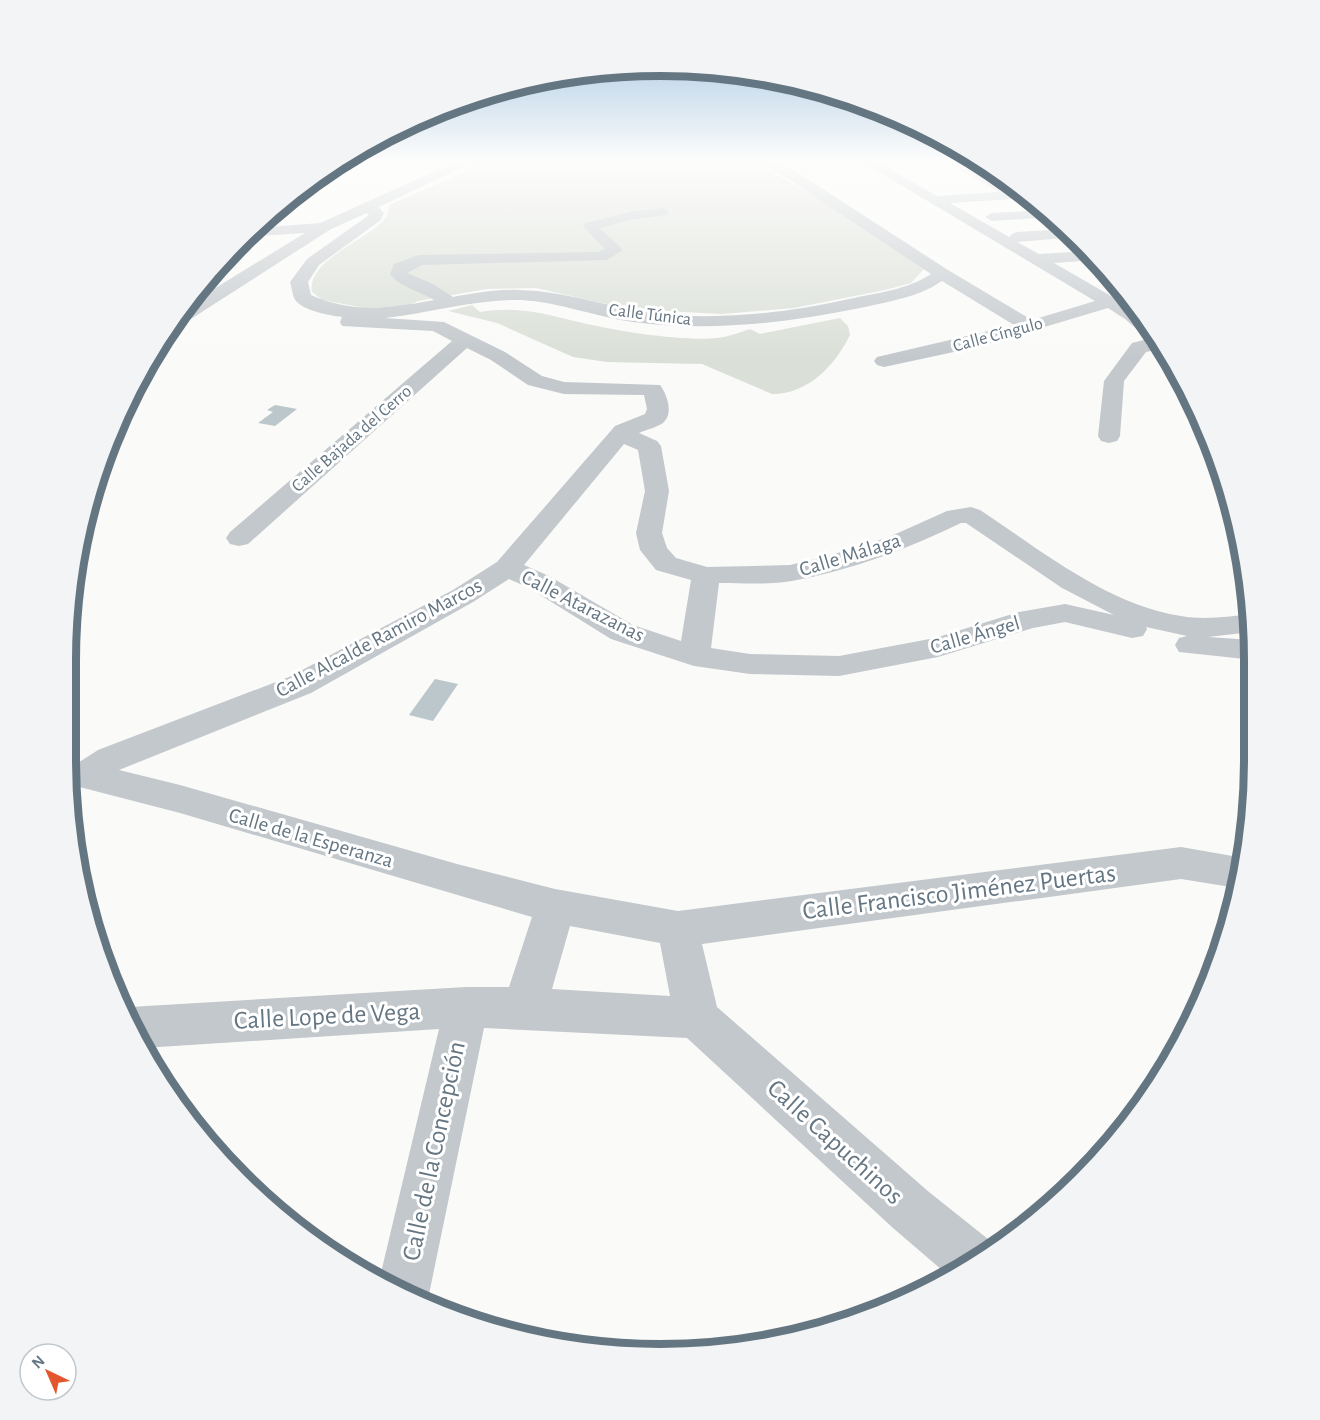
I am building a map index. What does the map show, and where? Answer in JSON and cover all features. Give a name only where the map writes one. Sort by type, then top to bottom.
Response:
[{"type":"street","points":[[266,229],[282,226]]},
{"type":"street","points":[[195,308],[326,226]]},
{"type":"street","points":[[363,226],[313,262],[299,282],[303,298],[325,309],[352,313],[349,322],[437,326],[498,356],[534,381],[550,386],[653,389],[658,409],[655,418],[623,430]]},
{"type":"street","points":[[449,302],[427,288],[402,278],[398,274],[400,268],[419,261],[459,258],[601,257],[615,250],[591,229],[591,226]]},
{"type":"street","points":[[870,226],[942,274],[1030,327]]},
{"type":"street","points":[[980,226],[1089,290],[1114,295]]},
{"type":"street","points":[[1000,238],[1059,234]]},
{"type":"street","points":[[1036,259],[1082,257]]},
{"type":"street","name":"Calle Túnica","points":[[352,313],[406,311],[483,296],[521,295],[566,300],[632,316],[705,322],[789,317],[905,292],[926,285],[942,274]]},
{"type":"street","name":"Calle Cíngulo","points":[[884,361],[920,355],[1030,327],[1114,295]]},
{"type":"street","name":"Calle Bajada del Cerro","points":[[239,538],[465,340]]},
{"type":"street","points":[[1109,436],[1114,381],[1139,347],[1150,344]]},
{"type":"street","name":"Calle Alcalde Ramiro Marcos","points":[[77,773],[300,685],[463,596],[507,568],[623,430]]},
{"type":"street","name":"Calle Málaga","points":[[623,430],[635,441],[649,446],[657,491],[649,533],[654,550],[666,564],[706,576],[790,573],[835,563],[898,543],[956,516],[971,515],[1085,590],[1134,612],[1180,626],[1216,628],[1242,624]]},
{"type":"street","name":"Calle Atarazanas","points":[[507,568],[539,582],[622,632],[694,656]]},
{"type":"street","points":[[694,656],[706,576]]},
{"type":"street","name":"Calle Ángel","points":[[694,656],[750,664],[839,666],[938,647],[1029,619],[1065,613],[1097,619],[1190,645],[1243,649]]},
{"type":"street","name":"Calle de la Esperanza","points":[[77,773],[555,906],[678,929]]},
{"type":"street","name":"Calle Francisco Jiménez Puertas","points":[[678,929],[1181,863],[1232,872]]},
{"type":"street","points":[[525,1008],[555,906]]},
{"type":"street","points":[[678,929],[697,1018]]},
{"type":"street","name":"Calle Lope de Vega","points":[[142,1027],[466,1007],[525,1008],[697,1018]]},
{"type":"street","name":"Calle de la Concepción","points":[[405,1285],[466,1007]]},
{"type":"street","name":"Calle Capuchinos","points":[[697,1018],[911,1210],[967,1256]]},
{"type":"shaded area","points":[[376,226],[862,226],[924,269],[911,283],[885,290],[794,308],[722,314],[644,310],[536,288],[487,289],[418,301],[407,306],[365,308],[322,300],[312,292],[313,280],[319,270],[341,251]]},
{"type":"shaded area","points":[[472,305],[480,312],[523,311],[621,331],[677,338],[724,337],[750,329],[760,334],[840,318],[848,326],[850,335],[837,357],[819,376],[798,389],[772,394],[702,364],[607,362],[573,357],[497,323],[448,311]]},
{"type":"shaded area","points":[[275,405],[297,409],[275,426],[258,423],[273,412],[267,410]]},
{"type":"shaded area","points":[[435,679],[458,684],[433,721],[409,715]]}]
